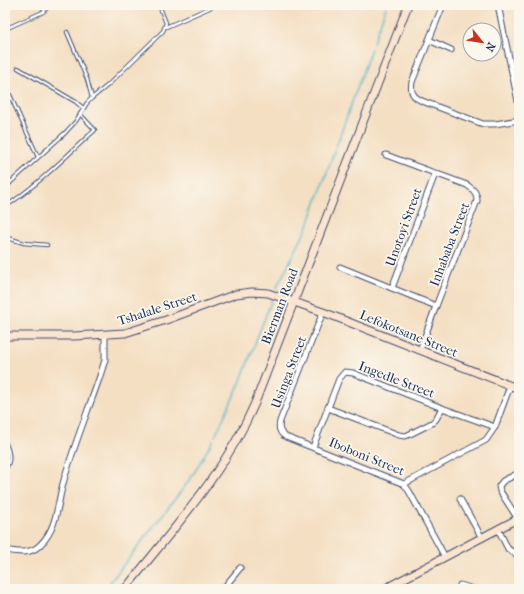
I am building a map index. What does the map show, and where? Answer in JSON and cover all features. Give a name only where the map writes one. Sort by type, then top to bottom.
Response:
[{"type":"main road","name":"Bierman Road","points":[[292,301],[404,5]]},
{"type":"main road","name":"Bierman Road","points":[[123,589],[210,477],[224,455],[250,406],[408,5]]},
{"type":"main road","name":"Tshalale Street","points":[[5,336],[106,335],[133,331],[220,299],[246,292],[268,293],[292,301]]},
{"type":"main road","name":"Lefokotsane Street","points":[[292,301],[519,389]]},
{"type":"main road","points":[[384,589],[519,519]]},
{"type":"street","points":[[443,5],[412,82],[411,92],[422,101],[483,124],[495,124],[519,120]]},
{"type":"street","points":[[498,5],[519,106]]},
{"type":"street","points":[[429,40],[451,50]]},
{"type":"street","name":"Inhababa Street","points":[[386,155],[467,185],[476,193],[477,197],[477,201],[420,350]]},
{"type":"street","name":"Unotoyi Street","points":[[392,288],[435,174]]},
{"type":"street","points":[[340,267],[436,306]]},
{"type":"street","name":"Usinga Street","points":[[286,437],[280,432],[280,421],[323,312]]},
{"type":"street","points":[[5,550],[27,552],[34,550],[43,542],[54,523],[64,480],[100,376],[104,360],[106,335]]},
{"type":"street","name":"Ingedle Street","points":[[313,447],[339,379],[343,374],[348,372],[495,427]]},
{"type":"street","points":[[404,484],[482,443],[490,437],[510,386]]},
{"type":"street","points":[[328,408],[405,436],[434,421],[442,408]]},
{"type":"street","name":"Iboboni Street","points":[[286,437],[404,484],[409,490],[445,557]]},
{"type":"street","points":[[519,473],[499,486],[500,491],[519,519]]},
{"type":"street","points":[[460,499],[482,538]]},
{"type":"street","points":[[498,529],[508,549],[519,556]]},
{"type":"street","points":[[223,589],[240,568]]},
{"type":"street","points":[[460,585],[473,589]]},
{"type":"lane","points":[[5,29],[43,12],[50,5]]},
{"type":"lane","points":[[159,5],[166,23],[166,27]]},
{"type":"lane","points":[[5,189],[65,133],[76,121],[83,108],[92,98],[108,86],[166,27],[216,5]]},
{"type":"lane","points":[[67,32],[87,79],[92,98]]},
{"type":"lane","points":[[18,68],[76,102],[83,108]]},
{"type":"lane","points":[[5,84],[38,157]]},
{"type":"lane","points":[[5,207],[41,180],[95,130],[80,114]]},
{"type":"lane","points":[[5,237],[24,243],[47,245]]},
{"type":"lane","points":[[5,442],[10,454],[5,469]]},
{"type":"waterway","points":[[373,43],[387,5]]},
{"type":"waterway","points":[[276,289],[307,228],[371,49]]},
{"type":"waterway","points":[[215,436],[240,383],[272,299]]},
{"type":"waterway","points":[[105,589],[185,486],[213,440]]}]
